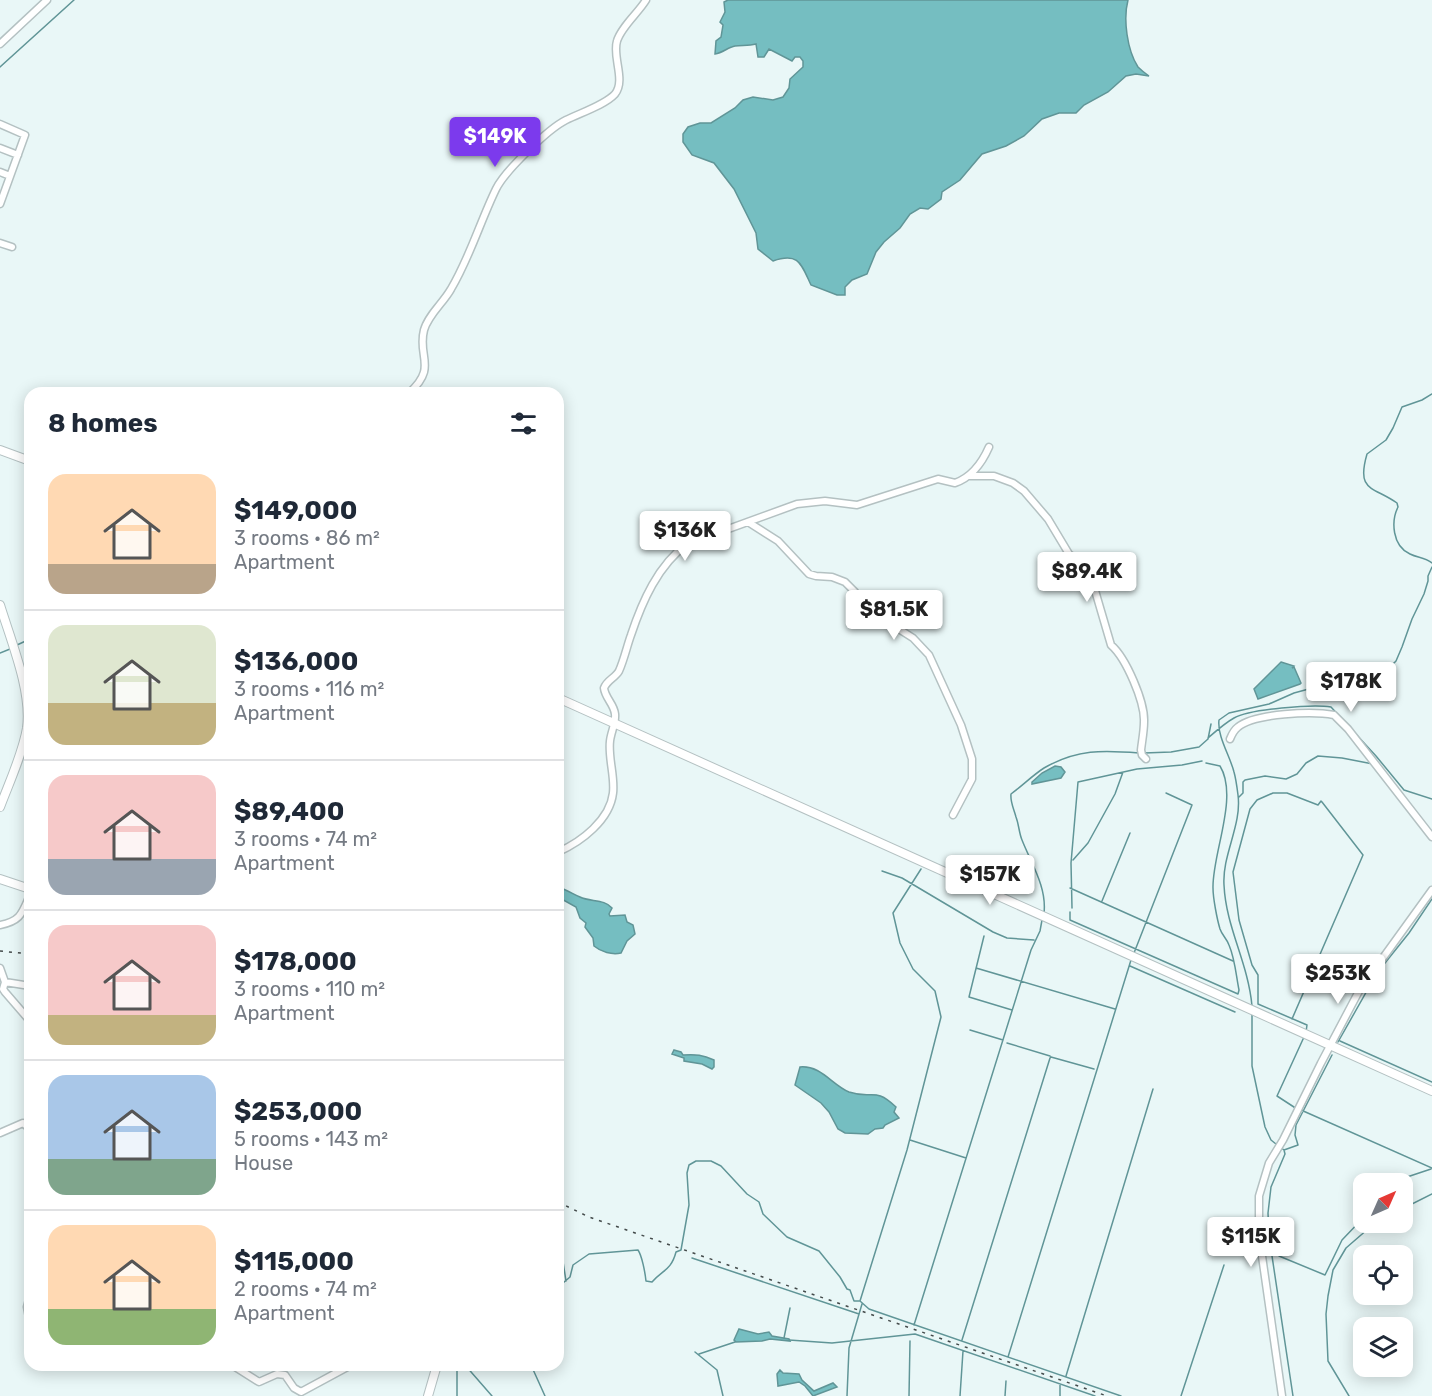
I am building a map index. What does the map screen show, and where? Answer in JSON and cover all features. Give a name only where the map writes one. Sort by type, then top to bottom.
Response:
[{"type":"main road","points":[[0,450],[24,459]]},
{"type":"main road","points":[[0,605],[3,626],[24,690]]},
{"type":"main road","points":[[564,701],[1432,1091]]},
{"type":"main road","points":[[0,807],[24,739]]},
{"type":"main road","points":[[0,879],[24,887]]},
{"type":"main road","points":[[428,1396],[435,1371]]},
{"type":"street","points":[[0,44],[47,0]]},
{"type":"street","points":[[415,387],[425,371],[424,329],[451,290],[475,243],[486,210],[502,177],[564,121],[615,94],[619,84],[617,41],[646,0]]},
{"type":"street","points":[[0,124],[26,135],[0,204]]},
{"type":"street","points":[[0,148],[18,155]]},
{"type":"street","points":[[0,172],[10,176]]},
{"type":"street","points":[[0,243],[12,248]]},
{"type":"street","points":[[967,477],[985,458],[990,447]]},
{"type":"street","points":[[564,849],[578,842],[588,833],[603,816],[609,805],[613,792],[610,741],[614,723],[613,707],[604,693],[604,688],[618,672],[632,632],[660,571],[687,544],[798,504],[825,501],[856,505],[938,479],[956,483],[976,475],[994,476],[1013,483],[1024,491],[1048,519],[1069,554],[1089,570],[1111,645],[1118,651],[1136,686],[1145,720],[1141,750],[1146,759]]},
{"type":"street","points":[[748,522],[778,541],[809,574],[832,577],[845,582],[855,592],[864,607],[913,638],[929,655],[961,725],[972,759],[972,779],[953,815]]},
{"type":"street","points":[[1230,739],[1238,727],[1253,719],[1298,713],[1335,715],[1432,837]]},
{"type":"street","points":[[1282,1396],[1259,1235],[1258,1208],[1263,1181],[1269,1163],[1364,984],[1432,890]]},
{"type":"street","points":[[0,925],[13,922],[19,917],[24,907]]},
{"type":"street","points":[[0,968],[5,982],[4,992],[24,1014]]},
{"type":"street","points":[[5,982],[24,985]]},
{"type":"street","points":[[0,1133],[24,1123]]},
{"type":"street","points":[[242,1371],[259,1382],[277,1374],[285,1375],[294,1388],[301,1392],[340,1371]]},
{"type":"water","points":[[728,0],[1128,0],[1126,16],[1129,43],[1138,67],[1149,76],[1136,74],[1126,76],[1108,92],[1084,105],[1076,113],[1059,113],[1042,119],[1024,136],[1006,146],[982,154],[960,180],[942,192],[941,199],[928,209],[920,208],[910,214],[900,228],[876,252],[867,274],[852,280],[845,287],[845,295],[837,295],[811,285],[801,266],[794,259],[773,261],[758,249],[756,233],[734,189],[714,163],[692,155],[683,142],[683,134],[688,127],[700,123],[711,123],[735,108],[743,100],[753,97],[773,100],[783,97],[789,88],[790,79],[803,67],[800,57],[795,57],[792,61],[769,49],[764,57],[758,57],[756,44],[732,47],[715,54],[716,41],[721,37],[723,25],[720,22],[725,12],[724,2]]},
{"type":"water","points":[[1281,662],[1294,666],[1292,668],[1294,667],[1301,683],[1258,699],[1254,689]]},
{"type":"water","points":[[1055,766],[1061,767],[1065,772],[1061,778],[1032,784],[1042,773]]},
{"type":"water","points":[[564,890],[584,899],[609,905],[612,908],[610,916],[625,915],[627,922],[633,925],[635,934],[627,941],[621,953],[607,953],[600,950],[594,946],[593,938],[576,907],[564,900]]},
{"type":"water","points":[[674,1050],[683,1055],[710,1058],[714,1060],[714,1067],[712,1069],[702,1064],[684,1061],[684,1058],[672,1054]]},
{"type":"water","points":[[800,1067],[820,1072],[849,1092],[883,1097],[896,1107],[894,1112],[899,1118],[868,1134],[845,1133],[838,1129],[821,1103],[795,1085]]},
{"type":"water","points":[[739,1329],[758,1334],[769,1332],[772,1336],[790,1341],[770,1339],[736,1342],[734,1340]]},
{"type":"water","points":[[780,1370],[783,1373],[799,1374],[814,1391],[833,1383],[837,1387],[813,1396],[799,1382],[778,1386],[777,1374]]},
{"type":"waterway","points":[[0,67],[74,0]]},
{"type":"waterway","points":[[1432,394],[1402,407],[1386,440],[1367,454],[1364,466],[1365,482],[1397,503],[1394,526],[1396,539],[1400,545],[1410,554],[1432,563]]},
{"type":"waterway","points":[[1252,1006],[1250,990],[1229,916],[1224,885],[1226,862],[1237,818],[1238,795],[1219,720],[1229,713],[1269,704],[1294,693],[1360,675],[1375,676],[1384,673],[1396,661],[1424,594],[1432,567]]},
{"type":"waterway","points":[[17,645],[24,642]]},
{"type":"waterway","points":[[0,653],[10,649]]},
{"type":"waterway","points":[[1208,738],[1227,722],[1253,712],[1310,706],[1331,707],[1404,790],[1432,799]]},
{"type":"waterway","points":[[1144,753],[1171,752],[1199,747],[1208,739],[1211,724]]},
{"type":"waterway","points":[[1044,913],[1041,885],[1021,837],[1011,794],[1044,768],[1068,757],[1102,751],[1139,753]]},
{"type":"waterway","points":[[1239,797],[1243,793],[1245,780],[1265,776],[1286,779],[1297,774],[1306,763],[1318,756],[1373,764]]},
{"type":"waterway","points":[[1072,908],[1071,863],[1078,782],[1137,769],[1202,761]]},
{"type":"waterway","points":[[1070,912],[1070,920],[1238,994],[1233,956],[1220,929],[1213,892],[1227,793],[1220,766],[1206,763]]},
{"type":"waterway","points":[[1073,860],[1088,843],[1115,794],[1123,772]]},
{"type":"waterway","points":[[1134,953],[1192,805],[1166,793]]},
{"type":"waterway","points":[[1292,1019],[1363,855],[1321,801],[1318,805],[1287,793],[1273,793],[1257,800],[1250,809],[1233,872],[1239,920],[1252,965],[1258,975],[1258,1004],[1307,1025],[1306,1032]]},
{"type":"waterway","points":[[1102,901],[1130,833]]},
{"type":"waterway","points":[[921,869],[893,913],[900,943],[913,969],[935,991],[941,1017],[907,1150],[860,1301],[869,1309],[1121,1396]]},
{"type":"waterway","points":[[882,871],[902,878],[993,932],[1007,938],[1034,940]]},
{"type":"waterway","points":[[1070,888],[1233,961]]},
{"type":"waterway","points":[[1338,1042],[1377,973],[1409,933],[1432,899]]},
{"type":"waterway","points":[[914,1325],[1042,920]]},
{"type":"waterway","points":[[984,936],[969,997],[1012,1010]]},
{"type":"waterway","points":[[1008,1357],[1131,960]]},
{"type":"waterway","points":[[1130,966],[1235,1012]]},
{"type":"waterway","points":[[976,968],[1115,1009]]},
{"type":"waterway","points":[[1252,1013],[1252,1066],[1265,1127],[1271,1140],[1276,1144]]},
{"type":"waterway","points":[[970,1030],[1003,1040]]},
{"type":"waterway","points":[[1297,1109],[1277,1096],[1304,1037]]},
{"type":"waterway","points":[[1340,1041],[1432,1082]]},
{"type":"waterway","points":[[1007,1043],[1050,1056]]},
{"type":"waterway","points":[[1284,1150],[1298,1145],[1295,1135],[1296,1125],[1332,1055]]},
{"type":"waterway","points":[[962,1340],[1050,1058],[1094,1069]]},
{"type":"waterway","points":[[1066,1376],[1153,1089]]},
{"type":"waterway","points":[[1301,1110],[1432,1168]]},
{"type":"waterway","points":[[910,1140],[966,1158]]},
{"type":"waterway","points":[[1280,1147],[1285,1154],[1271,1187],[1268,1213],[1269,1236],[1293,1396]]},
{"type":"waterway","points":[[564,1282],[570,1277],[573,1265],[589,1254],[638,1250],[646,1281],[652,1282],[669,1267],[676,1252],[681,1250],[689,1205],[687,1173],[689,1165],[696,1161],[711,1161],[721,1166],[747,1194],[759,1202],[763,1214],[787,1237],[819,1251],[850,1290],[854,1301],[859,1301]]},
{"type":"waterway","points":[[1413,1175],[1431,1169]]},
{"type":"waterway","points":[[1413,1204],[1432,1194]]},
{"type":"waterway","points":[[1279,1256],[1325,1275],[1342,1240],[1353,1228]]},
{"type":"waterway","points":[[1349,1396],[1328,1361],[1326,1314],[1333,1270],[1346,1248],[1363,1233]]},
{"type":"waterway","points":[[692,1258],[859,1314]]},
{"type":"waterway","points":[[1181,1396],[1224,1265]]},
{"type":"waterway","points":[[564,1268],[566,1281]]},
{"type":"waterway","points":[[847,1396],[849,1348],[862,1304]]},
{"type":"waterway","points":[[784,1338],[790,1308]]},
{"type":"waterway","points":[[789,1340],[832,1343],[915,1334],[1095,1396]]},
{"type":"waterway","points":[[909,1396],[910,1341]]},
{"type":"waterway","points":[[699,1354],[735,1342]]},
{"type":"waterway","points":[[960,1396],[963,1351]]},
{"type":"waterway","points":[[695,1352],[717,1370],[723,1396]]},
{"type":"waterway","points":[[457,1371],[457,1396]]},
{"type":"waterway","points":[[470,1371],[492,1396]]},
{"type":"waterway","points":[[534,1371],[545,1396]]},
{"type":"waterway","points":[[1005,1396],[1006,1381]]},
{"type":"waterway","points":[[1060,1385],[1060,1396]]},
{"type":"railway","points":[[0,951],[24,953]]},
{"type":"railway","points":[[564,1205],[589,1217],[1107,1396]]}]
